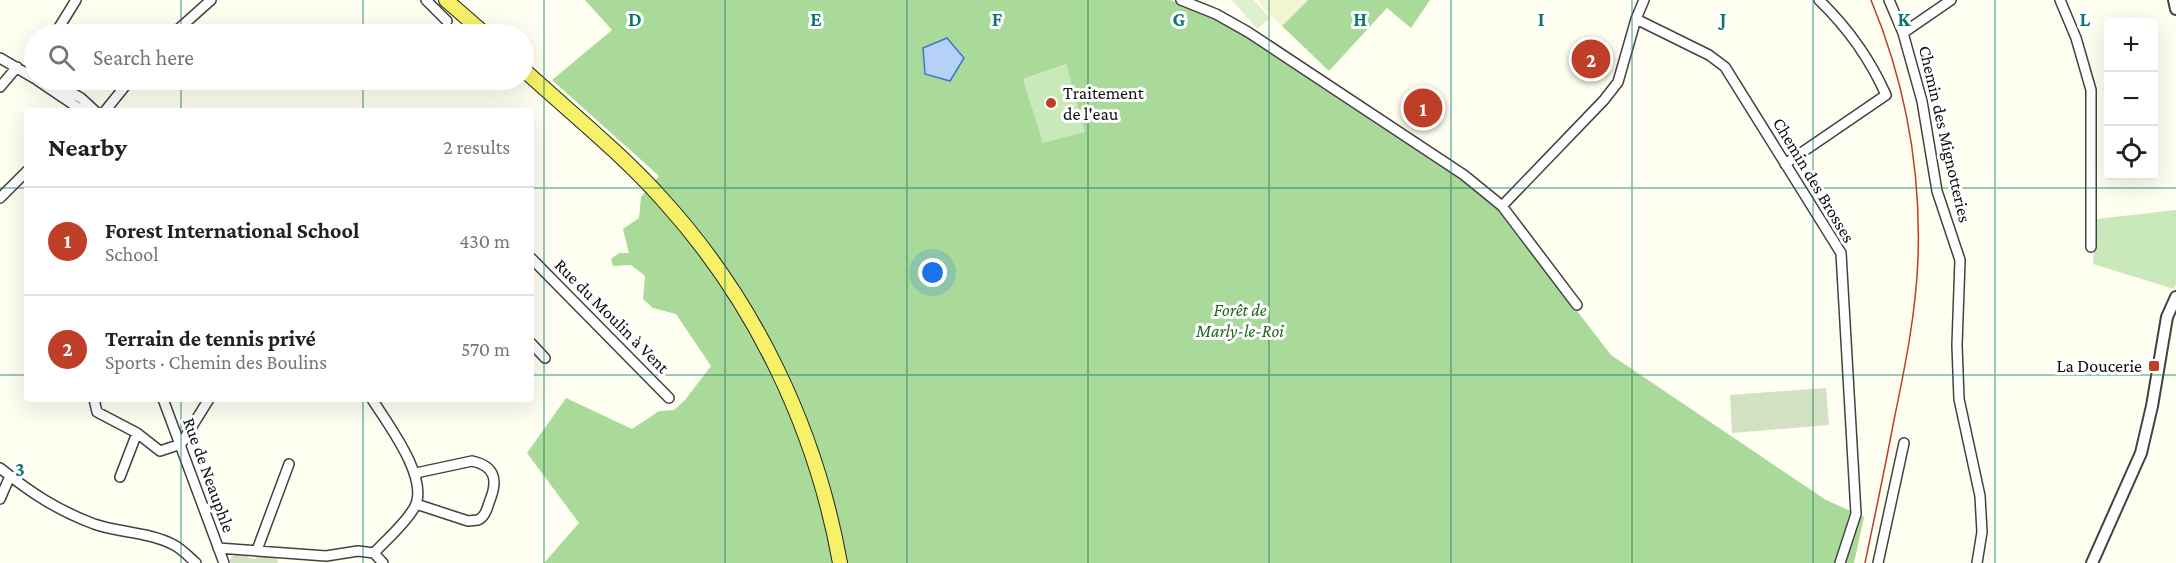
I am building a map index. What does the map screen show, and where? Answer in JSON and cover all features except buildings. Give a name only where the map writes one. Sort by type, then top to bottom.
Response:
[{"type":"main road","points":[[446,0],[473,24]]},
{"type":"main road","points":[[534,79],[646,181],[696,239],[733,290],[764,344],[796,411],[824,492],[840,563]]},
{"type":"street","points":[[61,24],[76,0]]},
{"type":"street","points":[[184,24],[211,0]]},
{"type":"street","points":[[426,0],[447,21]]},
{"type":"street","points":[[1181,0],[1216,14],[1248,32],[1464,175],[1502,206],[1577,305]]},
{"type":"street","points":[[1502,206],[1604,100],[1618,82],[1636,19],[1644,0]]},
{"type":"street","points":[[1785,164],[1886,95],[1873,66],[1832,12],[1819,0]]},
{"type":"street","name":"Chemin des Mignotteries","points":[[1889,0],[1904,33],[1922,101],[1937,191],[1960,260],[1957,345],[1959,399],[1980,496],[1982,532],[1977,563]]},
{"type":"street","points":[[1904,33],[1951,0]]},
{"type":"street","points":[[2061,0],[2076,38],[2091,90],[2091,247]]},
{"type":"street","points":[[2174,0],[2176,9]]},
{"type":"street","name":"Chemin des Brosses","points":[[1636,19],[1709,55],[1725,67],[1841,253],[1856,514],[1840,563]]},
{"type":"street","points":[[0,58],[24,70]]},
{"type":"street","points":[[0,87],[17,67]]},
{"type":"street","points":[[53,90],[54,93],[87,108]]},
{"type":"street","points":[[107,108],[122,90]]},
{"type":"street","points":[[0,198],[24,174]]},
{"type":"street","name":"Rue du Moulin à Vent","points":[[534,261],[669,398]]},
{"type":"street","points":[[2092,563],[2141,453],[2152,406],[2167,317],[2176,297]]},
{"type":"street","points":[[534,346],[545,358]]},
{"type":"street","points":[[94,402],[96,412],[137,434],[160,451],[181,444],[207,402]]},
{"type":"street","name":"Rue de Neauphle","points":[[164,402],[224,563]]},
{"type":"street","points":[[374,402],[416,472],[416,504],[374,553]]},
{"type":"street","points":[[120,477],[137,434]]},
{"type":"street","points":[[1878,563],[1904,443]]},
{"type":"street","points":[[416,472],[472,461],[481,463],[490,471],[495,486],[486,513],[478,520],[468,520],[416,504]]},
{"type":"street","points":[[257,550],[289,464]]},
{"type":"street","points":[[0,468],[31,493],[54,506],[95,524],[156,538],[176,546],[196,563]]},
{"type":"street","points":[[0,499],[10,476]]},
{"type":"street","points":[[218,548],[326,556],[358,551],[374,553],[383,563]]},
{"type":"green space","name":"Forêt de Marly-le-Roi","points":[[585,0],[1170,0],[1215,16],[1462,177],[1499,210],[1611,355],[1826,500],[1864,517],[1854,563],[544,563],[579,523],[527,453],[566,398],[632,429],[659,411],[674,410],[685,400],[711,366],[676,314],[653,308],[643,299],[645,276],[631,265],[613,266],[611,259],[619,253],[629,253],[623,229],[639,218],[641,197],[659,176],[552,80],[612,30]],"holes":[[[1066,64],[1085,132],[1043,143],[1023,79]]]},
{"type":"green space","points":[[1232,0],[1254,0],[1270,18],[1257,29]]},
{"type":"green space","points":[[1258,0],[1308,0],[1282,26]]},
{"type":"green space","points":[[1308,0],[1430,0],[1411,28],[1387,8],[1329,71],[1282,26]]},
{"type":"green space","points":[[1577,40],[1615,59],[1606,78],[1567,59]]},
{"type":"green space","points":[[1066,64],[1086,133],[1043,144],[1023,79]]},
{"type":"green space","points":[[2176,210],[2176,284],[2174,289],[2093,264],[2096,219]]},
{"type":"green space","points":[[1826,388],[1829,425],[1732,433],[1730,395]]},
{"type":"green space","points":[[234,554],[248,555],[249,558],[256,559],[258,555],[276,557],[278,563],[231,563],[230,560]]},
{"type":"water","points":[[947,38],[964,58],[950,81],[925,74],[923,48]]},
{"type":"tram line","points":[[1865,563],[1906,360],[1915,299],[1918,258],[1917,192],[1908,126],[1893,62],[1871,0]]},
{"type":"place","name":"Terrain de tennis privé","points":[[1591,59]]},
{"type":"place","name":"Traitement de l'eau","points":[[1051,103]]},
{"type":"place","name":"Forest International School","points":[[1423,108]]},
{"type":"place","name":"La Doucerie","points":[[2154,366]]}]
